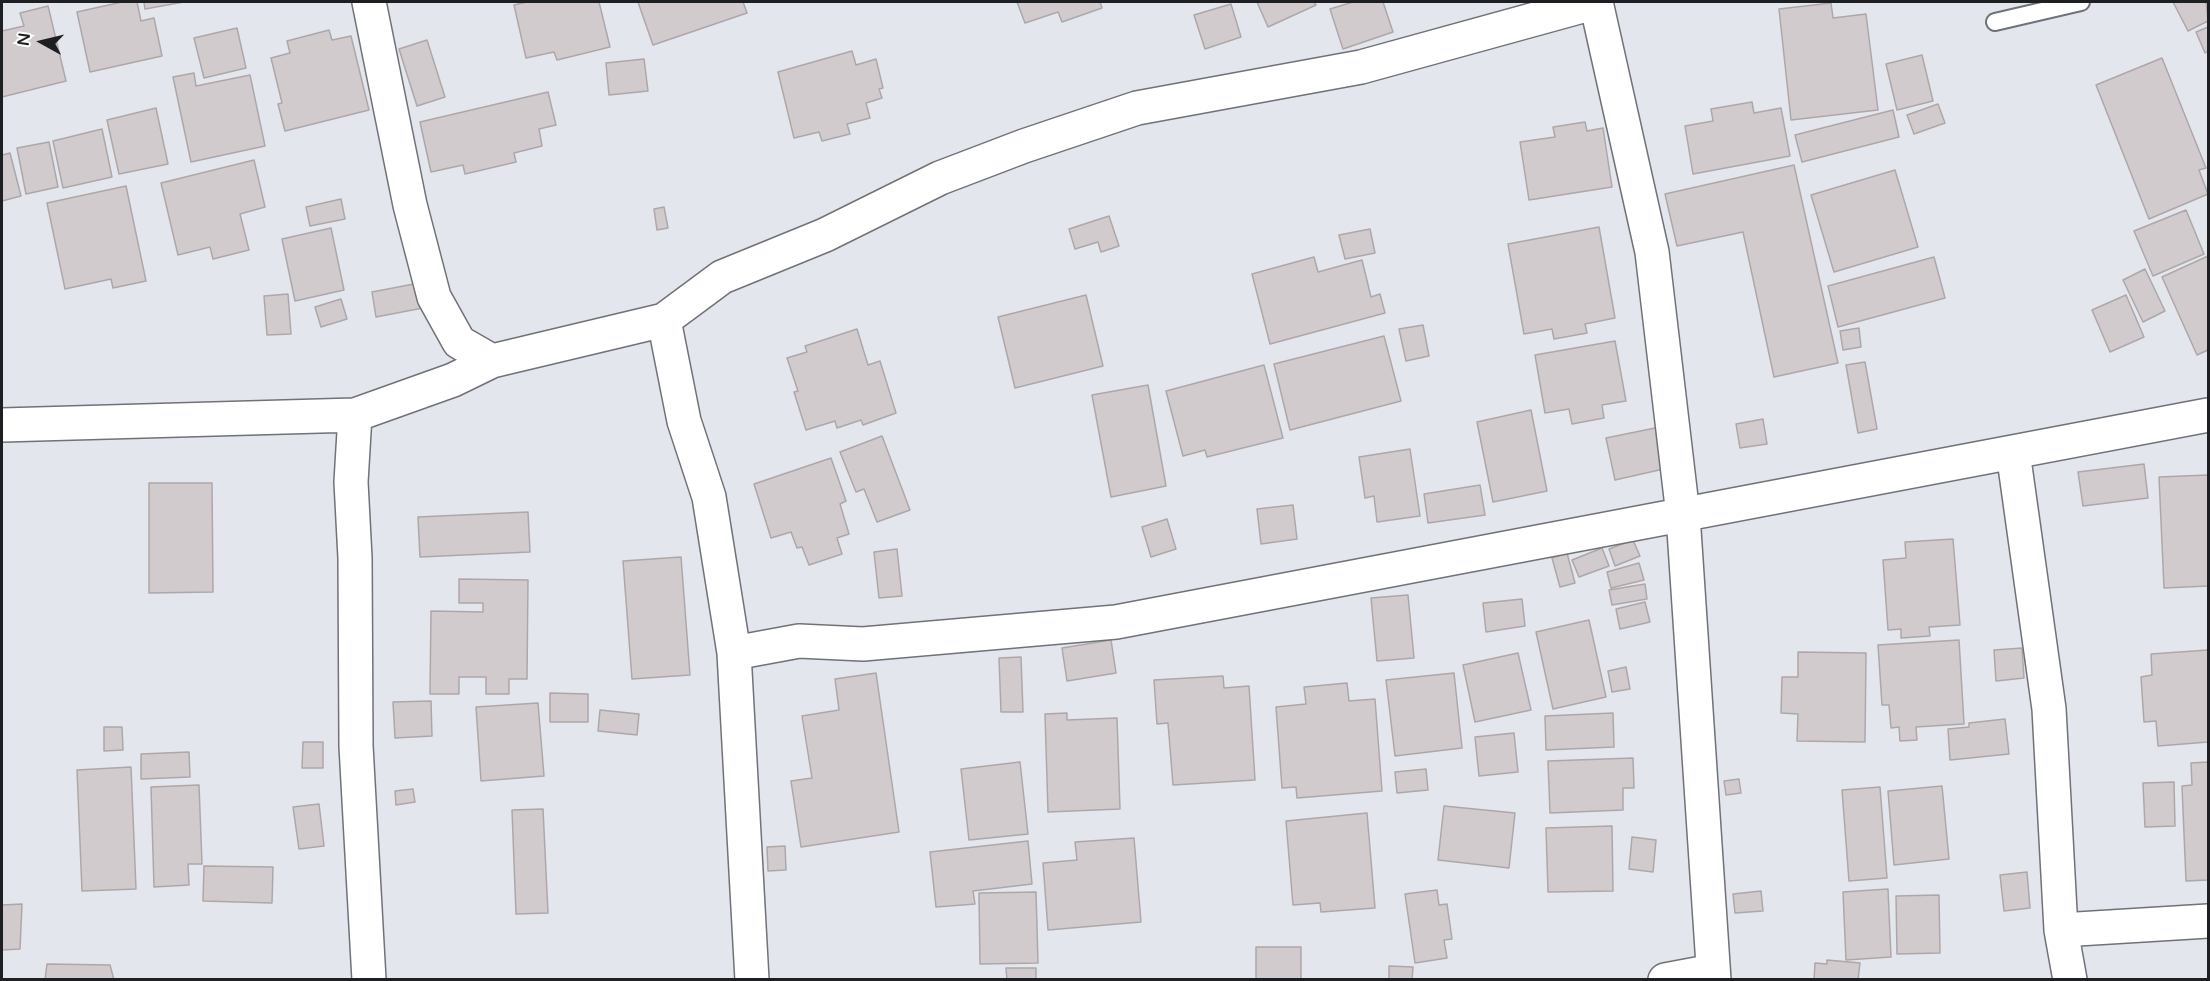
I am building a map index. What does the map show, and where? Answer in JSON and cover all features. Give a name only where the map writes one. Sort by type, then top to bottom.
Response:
[{"type":"street","points":[[369,2],[410,205],[434,297],[459,342],[492,362]]},
{"type":"street","points":[[2,425],[355,415],[453,380],[492,362],[664,320],[722,277],[825,235],[940,178],[1024,146],[1137,108],[1361,67],[1597,2],[1652,252],[1683,515],[1713,975],[1665,980]]},
{"type":"street","points":[[664,320],[684,421],[709,497],[734,653],[752,980]]},
{"type":"street","points":[[453,380],[459,342]]},
{"type":"street","points":[[355,415],[351,482],[355,558],[356,746],[369,980]]},
{"type":"street","points":[[734,653],[799,641],[863,644],[1116,622],[2208,415]]},
{"type":"street","points":[[2013,452],[2049,709],[2061,930],[2070,980]]},
{"type":"street","points":[[2061,930],[2208,921]]},
{"type":"lane","points":[[1995,22],[2081,2]]},
{"type":"building","points":[[122,2],[137,2],[141,21],[154,18],[162,56],[90,72],[77,12]]},
{"type":"building","points":[[144,2],[184,2],[145,9]]},
{"type":"building","points":[[527,2],[599,2],[610,47],[557,60],[554,52],[526,58],[514,5]]},
{"type":"building","points":[[638,2],[743,2],[747,13],[653,45]]},
{"type":"building","points":[[1017,2],[1100,2],[1102,8],[1062,22],[1058,12],[1025,23]]},
{"type":"building","points":[[1257,2],[1314,2],[1316,5],[1268,27]]},
{"type":"building","points":[[1353,2],[1383,2],[1393,32],[1343,49],[1330,9]]},
{"type":"building","points":[[2173,2],[2206,2],[2208,21],[2188,31]]},
{"type":"building","points":[[1831,3],[1833,18],[1866,14],[1878,110],[1791,120],[1779,9]]},
{"type":"building","points":[[1231,4],[1241,37],[1205,49],[1194,15]]},
{"type":"building","points":[[48,6],[66,81],[2,97],[2,31],[24,26],[20,13]]},
{"type":"building","points":[[2208,27],[2208,51],[2205,53],[2196,32]]},
{"type":"building","points":[[237,28],[246,68],[204,78],[194,38]]},
{"type":"building","points":[[329,30],[332,40],[351,36],[369,110],[285,131],[278,104],[282,103],[271,58],[290,53],[287,41]]},
{"type":"building","points":[[427,40],[445,97],[417,106],[399,49]]},
{"type":"building","points":[[852,51],[856,65],[876,59],[883,88],[879,89],[882,98],[866,103],[870,118],[847,124],[850,134],[822,141],[819,132],[794,138],[778,72]]},
{"type":"building","points":[[1922,55],[1933,101],[1897,110],[1886,64]]},
{"type":"building","points":[[2162,58],[2206,168],[2199,170],[2208,194],[2149,219],[2096,85]]},
{"type":"building","points":[[644,59],[648,91],[609,95],[606,63]]},
{"type":"building","points":[[194,73],[196,86],[250,75],[265,146],[191,162],[173,77]]},
{"type":"building","points":[[548,92],[556,125],[539,129],[542,146],[514,153],[516,162],[465,174],[463,165],[431,172],[420,122]]},
{"type":"building","points":[[1752,102],[1754,113],[1781,108],[1790,156],[1693,174],[1685,126],[1713,121],[1711,109]]},
{"type":"building","points":[[1938,104],[1945,123],[1914,134],[1907,115]]},
{"type":"building","points":[[156,108],[168,164],[119,174],[107,120]]},
{"type":"building","points":[[1893,110],[1899,137],[1802,162],[1795,135]]},
{"type":"building","points":[[1585,122],[1587,131],[1603,128],[1612,187],[1529,200],[1520,142],[1555,137],[1553,127]]},
{"type":"building","points":[[102,129],[112,177],[63,188],[53,141]]},
{"type":"building","points":[[49,142],[58,187],[26,194],[17,148]]},
{"type":"building","points":[[10,153],[21,196],[2,201],[2,155]]},
{"type":"building","points":[[254,160],[265,207],[240,214],[249,250],[213,259],[210,247],[178,255],[161,183]]},
{"type":"building","points":[[1794,165],[1838,363],[1774,377],[1743,232],[1677,246],[1665,194]]},
{"type":"building","points":[[1895,170],[1918,247],[1834,272],[1811,195]]},
{"type":"building","points":[[126,186],[146,281],[113,288],[111,279],[65,289],[47,203]]},
{"type":"building","points":[[341,199],[345,219],[310,226],[306,207]]},
{"type":"building","points":[[664,207],[668,228],[657,230],[654,209]]},
{"type":"building","points":[[2186,210],[2204,254],[2153,276],[2134,231]]},
{"type":"building","points":[[1109,216],[1119,246],[1101,252],[1098,242],[1075,249],[1069,229]]},
{"type":"building","points":[[1599,227],[1615,318],[1585,324],[1587,333],[1554,339],[1552,329],[1524,334],[1508,244]]},
{"type":"building","points":[[331,228],[344,290],[295,301],[282,239]]},
{"type":"building","points":[[1370,229],[1375,253],[1345,259],[1339,235]]},
{"type":"building","points":[[2208,256],[2208,350],[2197,355],[2162,277]]},
{"type":"building","points":[[1314,257],[1318,272],[1362,260],[1371,297],[1380,294],[1385,313],[1270,344],[1252,274]]},
{"type":"building","points":[[1934,257],[1945,298],[1838,327],[1828,286]]},
{"type":"building","points":[[2145,269],[2165,311],[2143,322],[2123,280]]},
{"type":"building","points":[[419,283],[423,308],[376,317],[372,292]]},
{"type":"building","points":[[288,294],[291,334],[267,335],[264,296]]},
{"type":"building","points":[[1086,295],[1103,366],[1015,388],[998,317]]},
{"type":"building","points":[[2126,295],[2144,337],[2110,352],[2092,310]]},
{"type":"building","points":[[341,299],[347,319],[321,327],[315,307]]},
{"type":"building","points":[[1423,325],[1429,356],[1406,361],[1399,329]]},
{"type":"building","points":[[1859,328],[1861,347],[1843,350],[1840,331]]},
{"type":"building","points":[[857,329],[868,365],[880,361],[896,413],[863,425],[861,420],[837,428],[835,421],[806,430],[794,392],[798,391],[787,358],[807,352],[805,346]]},
{"type":"building","points":[[1384,336],[1401,401],[1290,430],[1274,364]]},
{"type":"building","points":[[1615,341],[1626,401],[1602,405],[1604,418],[1572,424],[1569,409],[1545,413],[1535,355]]},
{"type":"building","points":[[1865,362],[1877,429],[1858,433],[1846,365]]},
{"type":"building","points":[[1264,365],[1283,438],[1207,457],[1205,450],[1183,456],[1166,391]]},
{"type":"building","points":[[1148,385],[1166,486],[1111,497],[1092,395]]},
{"type":"building","points":[[1531,410],[1547,491],[1493,502],[1477,422]]},
{"type":"building","points":[[1763,419],[1767,444],[1740,448],[1736,424]]},
{"type":"building","points":[[1660,427],[1668,468],[1615,480],[1606,438]]},
{"type":"building","points":[[882,436],[910,510],[877,522],[864,489],[856,492],[840,452]]},
{"type":"building","points":[[1410,449],[1420,516],[1377,522],[1374,496],[1365,498],[1359,457]]},
{"type":"building","points":[[831,458],[846,501],[840,504],[849,534],[837,538],[842,554],[809,565],[802,547],[797,548],[791,532],[771,538],[754,484]]},
{"type":"building","points":[[2144,464],[2148,498],[2083,506],[2078,472]]},
{"type":"building","points":[[2208,475],[2208,586],[2164,588],[2159,477]]},
{"type":"building","points":[[149,483],[212,483],[213,592],[149,593]]},
{"type":"building","points":[[1480,485],[1485,515],[1428,523],[1424,494]]},
{"type":"building","points":[[1293,505],[1297,539],[1261,544],[1257,509]]},
{"type":"building","points":[[528,512],[530,552],[420,557],[418,517]]},
{"type":"building","points":[[1167,519],[1176,549],[1151,557],[1142,527]]},
{"type":"building","points":[[1953,539],[1960,625],[1929,627],[1930,636],[1901,638],[1901,629],[1888,630],[1883,560],[1906,558],[1905,542]]},
{"type":"building","points":[[1633,540],[1640,556],[1615,566],[1609,549]]},
{"type":"building","points":[[1602,548],[1609,566],[1579,577],[1572,560]]},
{"type":"building","points":[[897,549],[902,596],[879,598],[874,552]]},
{"type":"building","points":[[1567,553],[1575,583],[1560,587],[1552,558]]},
{"type":"building","points":[[681,557],[690,675],[632,679],[623,561]]},
{"type":"building","points":[[1639,563],[1644,580],[1611,588],[1607,572]]},
{"type":"building","points":[[459,579],[528,580],[527,679],[509,679],[509,694],[486,694],[486,677],[459,677],[459,694],[430,694],[431,611],[483,612],[483,603],[459,603]]},
{"type":"building","points":[[1645,584],[1647,599],[1612,605],[1609,590]]},
{"type":"building","points":[[1408,595],[1414,658],[1377,661],[1371,598]]},
{"type":"building","points":[[1522,599],[1525,626],[1486,632],[1483,603]]},
{"type":"building","points":[[1645,602],[1650,622],[1620,629],[1616,609]]},
{"type":"building","points":[[1589,620],[1606,697],[1553,709],[1536,632]]},
{"type":"building","points":[[1111,640],[1116,673],[1067,681],[1062,648]]},
{"type":"building","points":[[1959,640],[1964,724],[1916,727],[1917,740],[1900,741],[1899,727],[1891,728],[1889,705],[1882,705],[1878,645]]},
{"type":"building","points":[[2022,648],[2024,678],[1996,681],[1994,650]]},
{"type":"building","points":[[2208,650],[2208,742],[2158,746],[2156,721],[2144,722],[2141,677],[2152,675],[2151,654]]},
{"type":"building","points":[[1798,652],[1866,653],[1865,742],[1797,741],[1798,714],[1781,713],[1782,677],[1798,677]]},
{"type":"building","points":[[1518,653],[1531,710],[1475,722],[1463,665]]},
{"type":"building","points":[[1021,657],[1023,712],[1001,712],[999,658]]},
{"type":"building","points":[[1626,667],[1630,689],[1612,692],[1608,671]]},
{"type":"building","points":[[876,673],[899,832],[801,847],[791,781],[812,778],[802,716],[839,710],[835,679]]},
{"type":"building","points":[[1454,673],[1462,748],[1395,756],[1386,680]]},
{"type":"building","points":[[1223,676],[1224,688],[1249,686],[1255,780],[1173,785],[1168,723],[1157,724],[1154,680]]},
{"type":"building","points":[[1347,683],[1349,701],[1375,699],[1382,791],[1297,798],[1296,787],[1282,788],[1276,707],[1306,704],[1304,687]]},
{"type":"building","points":[[550,693],[588,694],[588,722],[550,722]]},
{"type":"building","points":[[431,701],[432,736],[395,738],[393,702]]},
{"type":"building","points":[[538,703],[544,776],[481,781],[476,707]]},
{"type":"building","points":[[600,710],[639,714],[637,735],[598,731]]},
{"type":"building","points":[[1067,713],[1067,720],[1117,718],[1120,809],[1048,812],[1045,714]]},
{"type":"building","points":[[1613,713],[1614,747],[1546,750],[1545,716]]},
{"type":"building","points":[[2005,719],[2009,754],[1950,760],[1948,729],[1969,727],[1969,723]]},
{"type":"building","points":[[104,727],[122,727],[123,750],[104,751]]},
{"type":"building","points":[[1514,733],[1518,772],[1479,776],[1475,737]]},
{"type":"building","points":[[303,742],[323,742],[323,768],[302,768]]},
{"type":"building","points":[[189,752],[190,777],[141,779],[141,754]]},
{"type":"building","points":[[1633,758],[1634,788],[1623,788],[1623,810],[1550,813],[1548,761]]},
{"type":"building","points":[[1020,762],[1028,834],[969,840],[961,769]]},
{"type":"building","points":[[2208,762],[2208,880],[2186,881],[2182,786],[2192,785],[2191,763]]},
{"type":"building","points":[[131,767],[136,889],[82,891],[77,770]]},
{"type":"building","points":[[1426,769],[1428,790],[1397,793],[1395,772]]},
{"type":"building","points":[[1739,779],[1741,793],[1726,795],[1724,781]]},
{"type":"building","points":[[2174,782],[2175,826],[2145,827],[2143,783]]},
{"type":"building","points":[[199,785],[202,864],[188,864],[189,885],[154,887],[151,787]]},
{"type":"building","points":[[1942,786],[1949,859],[1894,865],[1888,791]]},
{"type":"building","points":[[1880,787],[1887,878],[1849,881],[1842,790]]},
{"type":"building","points":[[413,789],[415,802],[396,805],[395,791]]},
{"type":"building","points":[[319,804],[324,846],[299,849],[293,807]]},
{"type":"building","points":[[1444,806],[1515,813],[1509,868],[1438,860]]},
{"type":"building","points":[[543,809],[548,913],[516,914],[512,810]]},
{"type":"building","points":[[1367,813],[1375,908],[1321,912],[1320,903],[1293,905],[1286,821]]},
{"type":"building","points":[[1612,826],[1613,891],[1548,892],[1546,828]]},
{"type":"building","points":[[1632,837],[1656,840],[1653,872],[1629,869]]},
{"type":"building","points":[[1134,838],[1141,922],[1048,930],[1043,863],[1077,860],[1075,842]]},
{"type":"building","points":[[1028,841],[1032,884],[973,891],[975,904],[936,907],[930,852]]},
{"type":"building","points":[[785,846],[786,870],[768,871],[767,847]]},
{"type":"building","points":[[204,866],[273,867],[272,903],[203,901]]},
{"type":"building","points":[[2027,872],[2030,908],[2004,911],[2000,875]]},
{"type":"building","points":[[1888,889],[1891,957],[1846,960],[1843,892]]},
{"type":"building","points":[[1437,890],[1439,905],[1447,904],[1452,939],[1444,940],[1447,958],[1415,963],[1405,894]]},
{"type":"building","points":[[1761,891],[1763,911],[1735,913],[1733,894]]},
{"type":"building","points":[[1036,892],[1038,963],[980,964],[979,893]]},
{"type":"building","points":[[1939,895],[1940,953],[1897,954],[1896,896]]},
{"type":"building","points":[[22,904],[20,949],[2,950],[2,905]]},
{"type":"building","points":[[1256,947],[1301,947],[1301,980],[1256,980]]},
{"type":"building","points":[[1827,960],[1860,963],[1858,980],[1814,980],[1815,963],[1827,964]]},
{"type":"building","points":[[47,964],[110,965],[114,980],[45,980]]},
{"type":"building","points":[[1389,966],[1413,967],[1412,980],[1389,980]]},
{"type":"building","points":[[1006,968],[1036,968],[1036,980],[1007,980]]}]
